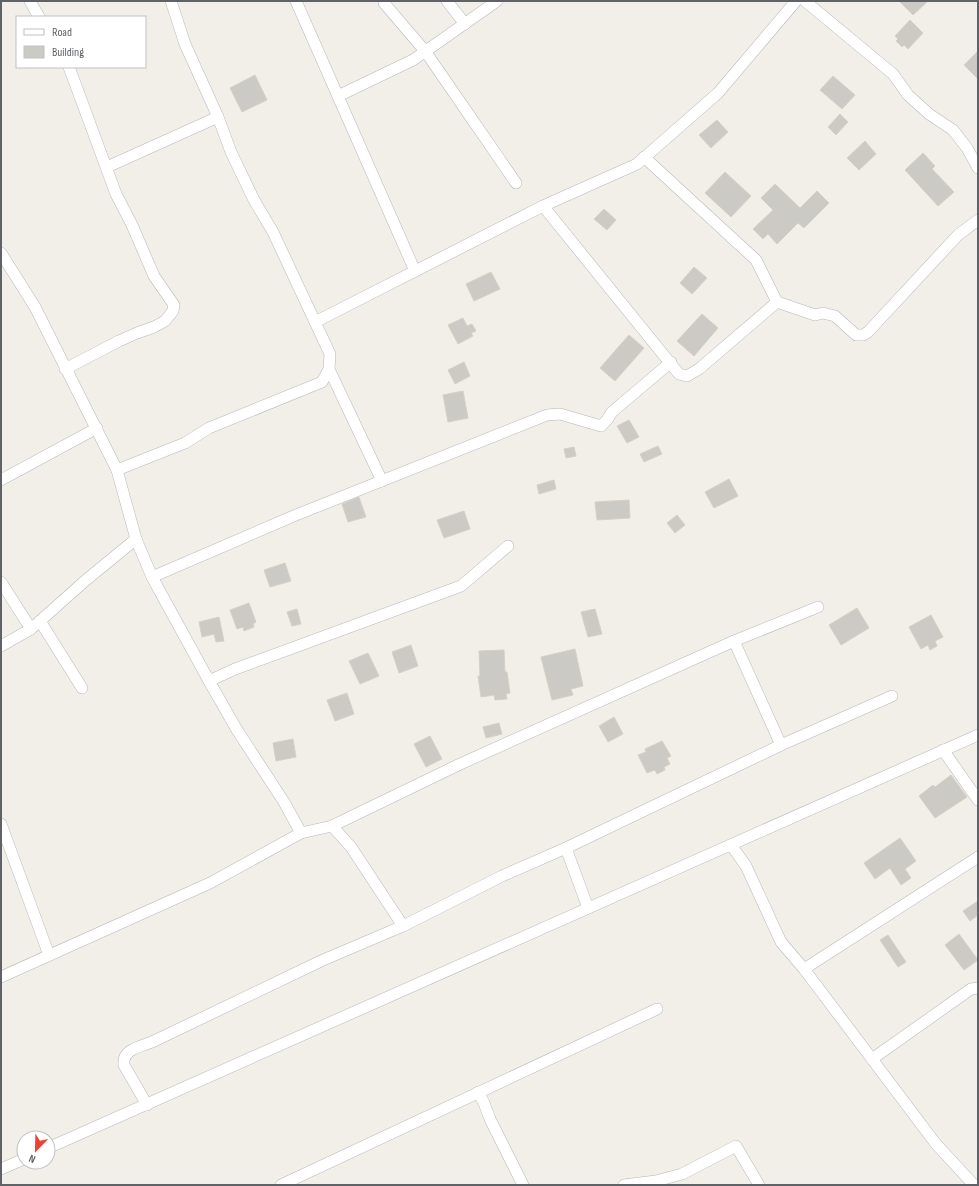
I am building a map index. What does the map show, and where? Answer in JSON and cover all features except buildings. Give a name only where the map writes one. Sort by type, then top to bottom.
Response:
[{"type":"street","points":[[30,1],[38,16]]},
{"type":"street","points":[[117,470],[185,443],[209,428],[322,382],[329,369],[330,354],[273,232],[254,200],[238,166],[185,44],[171,1]]},
{"type":"street","points":[[296,1],[415,271]]},
{"type":"street","points":[[447,1],[465,24]]},
{"type":"street","points":[[338,96],[413,60],[497,1]]},
{"type":"street","points":[[315,322],[543,206],[637,164],[718,93],[796,1]]},
{"type":"street","points":[[805,1],[894,74],[908,95],[929,114],[953,130],[967,148],[978,168]]},
{"type":"street","points":[[384,3],[425,52],[516,183]]},
{"type":"street","points":[[65,369],[137,333],[165,321],[173,311],[174,304],[154,276],[132,225],[116,194],[69,68]]},
{"type":"street","points":[[106,167],[218,117]]},
{"type":"street","points":[[644,157],[756,260],[777,302],[815,315],[823,313],[835,316],[856,335],[863,335],[868,332],[958,235],[978,220]]},
{"type":"street","points":[[543,206],[679,374],[687,376],[700,369],[777,302]]},
{"type":"street","points":[[1,253],[35,307],[117,470],[136,539],[152,577],[237,730],[284,802],[301,833]]},
{"type":"street","points":[[152,577],[203,554],[382,481],[547,416],[560,414],[601,426],[612,412],[670,362]]},
{"type":"street","points":[[329,369],[382,481]]},
{"type":"street","points":[[1,480],[97,428]]},
{"type":"street","points":[[1,646],[31,629],[86,580],[136,539]]},
{"type":"street","points":[[209,681],[235,669],[461,586],[508,546]]},
{"type":"street","points":[[1,582],[31,629]]},
{"type":"street","points":[[1,977],[210,883],[301,833],[332,826],[458,765],[734,641],[818,607]]},
{"type":"street","points":[[40,621],[82,688]]},
{"type":"street","points":[[734,641],[781,745]]},
{"type":"street","points":[[147,1105],[124,1065],[123,1059],[127,1053],[323,960],[403,926],[502,876],[566,848],[781,745],[892,696]]},
{"type":"street","points":[[56,1145],[978,734]]},
{"type":"street","points":[[943,750],[978,800]]},
{"type":"street","points":[[1,824],[49,955]]},
{"type":"street","points":[[332,826],[351,847],[403,926]]},
{"type":"street","points":[[731,845],[746,866],[781,942],[804,969],[936,1144],[974,1185]]},
{"type":"street","points":[[566,848],[588,908]]},
{"type":"street","points":[[804,969],[978,857]]},
{"type":"street","points":[[872,1059],[971,989],[978,988]]},
{"type":"street","points":[[281,1185],[657,1009]]},
{"type":"street","points":[[478,1092],[523,1185]]},
{"type":"street","points":[[624,1185],[656,1181],[671,1181],[736,1146],[759,1185]]},
{"type":"street","points":[[1,1169],[16,1162]]}]
